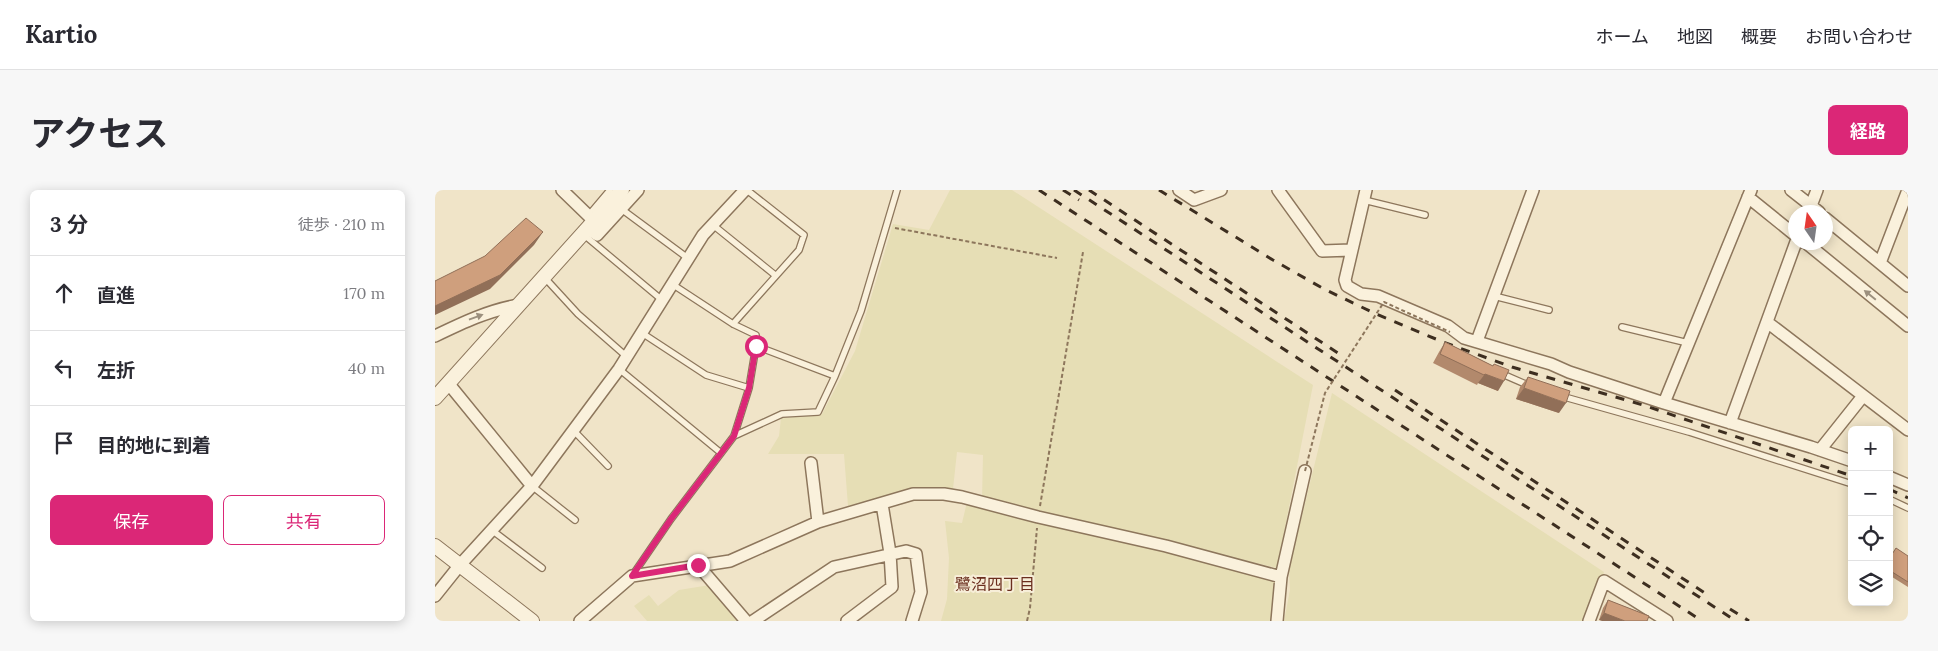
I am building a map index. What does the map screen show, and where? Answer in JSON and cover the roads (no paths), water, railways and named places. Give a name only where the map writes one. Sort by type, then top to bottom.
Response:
[{"type":"street","points":[[562,190],[597,234],[638,190]]},
{"type":"street","points":[[435,398],[519,306],[588,225],[622,190]]},
{"type":"street","points":[[435,596],[459,566],[493,531],[532,486],[619,369],[703,234],[746,190]]},
{"type":"street","points":[[1179,190],[1194,200],[1221,190]]},
{"type":"street","points":[[1278,190],[1322,251],[1351,250]]},
{"type":"street","points":[[1477,342],[1531,190]]},
{"type":"street","points":[[1791,190],[1808,205]]},
{"type":"street","points":[[1814,205],[1817,190]]},
{"type":"street","points":[[1881,264],[1908,190]]},
{"type":"street","points":[[1664,403],[1749,194],[1788,229]]},
{"type":"street","points":[[1365,195],[1345,280],[1347,286],[1361,294],[1378,296],[1439,322],[1464,338],[1551,364],[1569,372],[1664,403],[1848,460]]},
{"type":"street","points":[[1833,225],[1908,286]]},
{"type":"street","points":[[1730,423],[1793,250]]},
{"type":"street","points":[[1815,250],[1908,326]]},
{"type":"street","points":[[435,336],[501,308],[519,306]]},
{"type":"street","points":[[1767,322],[1908,430]]},
{"type":"street","points":[[448,383],[532,486]]},
{"type":"street","points":[[1820,450],[1863,396]]},
{"type":"street","points":[[811,463],[818,522]]},
{"type":"street","points":[[1277,621],[1281,577],[1305,471]]},
{"type":"street","points":[[1893,479],[1908,485]]},
{"type":"street","points":[[580,621],[632,576],[730,561],[818,522],[913,494],[944,494],[962,497],[1038,517],[1166,546],[1281,577]]},
{"type":"street","points":[[847,621],[892,587],[890,553],[882,504]]},
{"type":"street","points":[[435,546],[532,621]]},
{"type":"street","points":[[753,621],[834,567],[890,553],[906,551],[916,554],[921,592],[913,621]]},
{"type":"street","points":[[698,565],[746,621]]},
{"type":"street","points":[[1589,621],[1604,581],[1653,617],[1667,621]]},
{"type":"lane","points":[[610,190],[588,225],[662,300]]},
{"type":"lane","points":[[733,324],[799,250],[804,234],[746,190]]},
{"type":"lane","points":[[734,436],[782,414],[818,412],[835,376],[861,311],[897,190]]},
{"type":"lane","points":[[1365,195],[1425,215]]},
{"type":"lane","points":[[620,208],[689,259]]},
{"type":"lane","points":[[713,225],[775,275]]},
{"type":"lane","points":[[543,276],[578,314],[626,356]]},
{"type":"lane","points":[[632,576],[671,519],[734,436],[749,388],[756,346],[756,335],[733,324],[672,284]]},
{"type":"lane","points":[[1494,296],[1549,310]]},
{"type":"lane","points":[[1622,326],[1688,343]]},
{"type":"lane","points":[[642,333],[705,375],[749,388]]},
{"type":"lane","points":[[756,346],[835,376]]},
{"type":"lane","points":[[619,369],[721,453]]},
{"type":"lane","points":[[1494,371],[1537,388]]},
{"type":"lane","points":[[1555,394],[1689,432],[1848,483]]},
{"type":"lane","points":[[574,431],[608,466]]},
{"type":"lane","points":[[532,486],[575,520]]},
{"type":"lane","points":[[1893,501],[1908,508]]},
{"type":"lane","points":[[493,531],[542,568]]},
{"type":"railway","points":[[1039,190],[1702,621]]},
{"type":"railway","points":[[1063,190],[1079,200]]},
{"type":"railway","points":[[1074,190],[1736,621]]},
{"type":"railway","points":[[1089,190],[1341,355]]},
{"type":"railway","points":[[1159,190],[1324,289],[1376,314],[1443,342],[1512,367],[1643,405],[1848,475]]},
{"type":"railway","points":[[1395,390],[1711,597]]},
{"type":"railway","points":[[1893,491],[1908,498]]},
{"type":"railway","points":[[1730,609],[1749,621]]},
{"type":"district","name":"鷺沼四丁目","points":[[995,584]]}]
